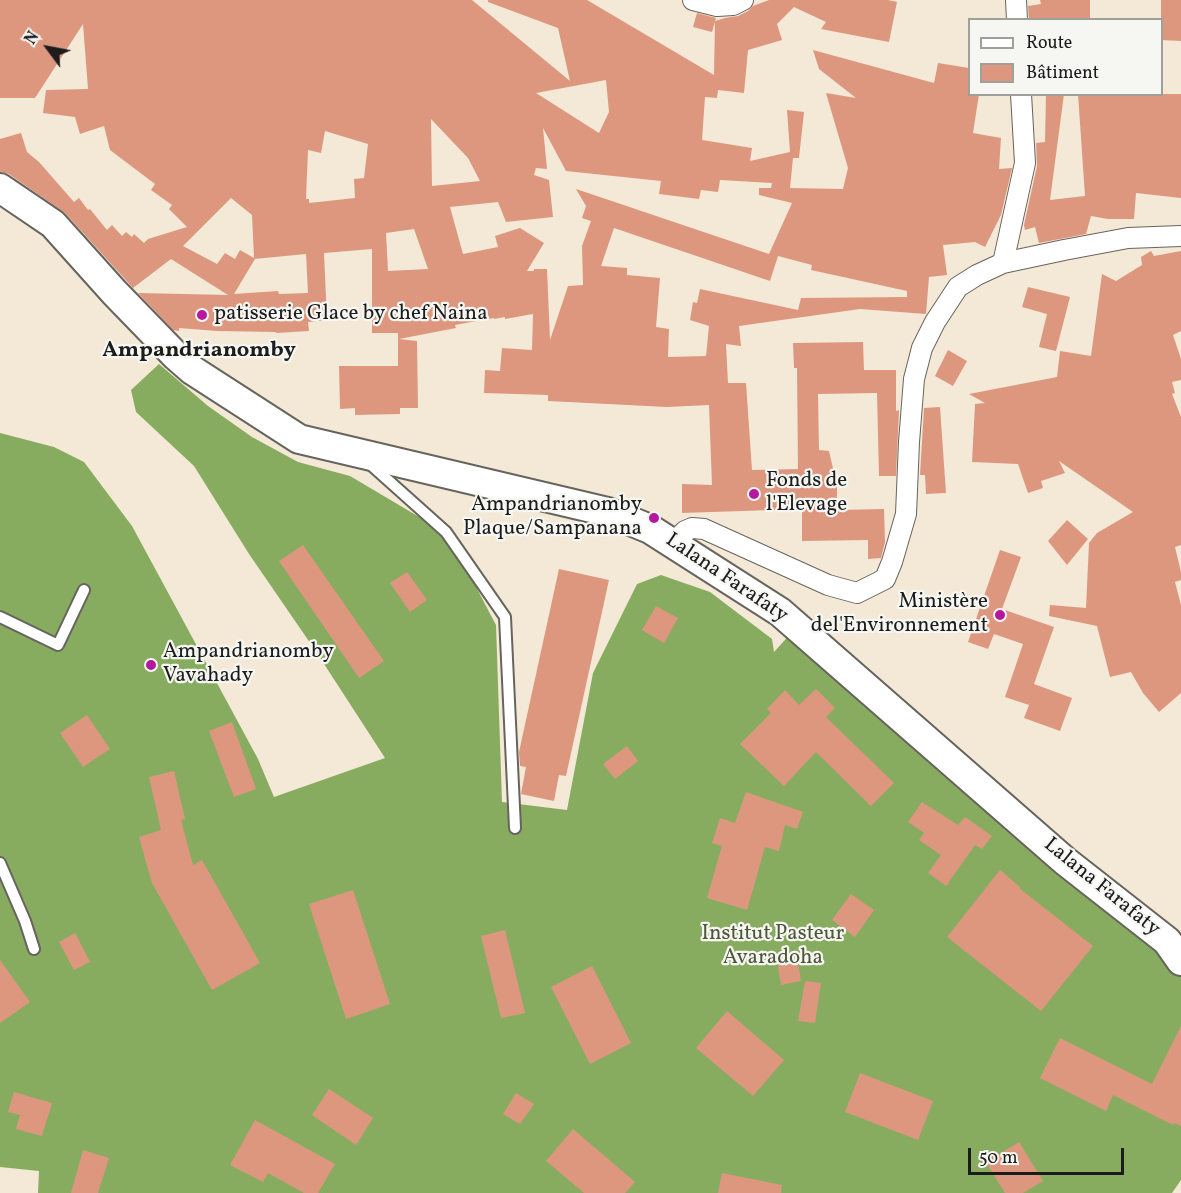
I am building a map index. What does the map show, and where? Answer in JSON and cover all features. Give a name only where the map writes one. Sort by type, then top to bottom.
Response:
[{"type":"main road","name":"Lalana Farafaty","points":[[0,188],[53,224],[122,300],[192,370],[299,439],[608,512],[650,529],[780,612],[1065,861],[1167,941],[1181,961]]},
{"type":"street","points":[[693,0],[717,6],[734,5],[743,0]]},
{"type":"street","points":[[1016,0],[1017,18]]},
{"type":"street","points":[[1003,263],[1025,163],[1021,96]]},
{"type":"street","points":[[677,545],[685,531],[692,528],[704,529],[828,585],[857,593],[885,579],[906,514],[914,379],[922,348],[935,322],[958,287],[1003,263],[1128,238],[1181,236]]},
{"type":"lane","points":[[357,453],[446,532],[505,617],[515,828]]},
{"type":"lane","points":[[0,617],[58,645],[84,590]]},
{"type":"lane","points":[[0,863],[25,921],[34,949]]},
{"type":"green space","name":"Institut Pasteur Avaradoha","points":[[159,364],[208,406],[252,437],[298,462],[350,476],[426,521],[445,538],[475,585],[496,625],[502,802],[567,810],[593,673],[637,584],[661,575],[710,592],[772,639],[774,652],[793,631],[1134,922],[1181,974],[1181,1180],[1172,1193],[38,1193],[39,1171],[0,1167],[0,433],[54,447],[84,462],[132,526],[258,759],[274,797],[385,758],[249,554],[194,466],[136,412],[131,390]]},
{"type":"building","points":[[0,0],[472,0],[570,81],[558,28],[488,2],[488,0],[587,0],[714,75],[715,21],[738,16],[753,6],[769,0],[888,0],[897,2],[889,42],[821,29],[826,22],[794,7],[777,24],[782,40],[748,50],[744,93],[718,90],[717,98],[705,97],[702,140],[752,148],[750,161],[790,152],[787,110],[804,112],[799,158],[793,158],[790,188],[843,189],[848,168],[826,93],[856,98],[819,69],[813,50],[934,83],[938,63],[968,68],[968,96],[979,96],[973,133],[1001,138],[999,169],[1012,168],[1001,215],[985,247],[975,242],[943,245],[947,275],[929,277],[926,314],[860,309],[739,326],[741,346],[726,344],[728,383],[746,383],[752,470],[798,469],[797,368],[794,368],[793,343],[863,342],[864,370],[896,370],[896,411],[899,410],[896,476],[879,476],[877,393],[818,394],[819,450],[829,451],[837,486],[837,510],[884,509],[885,542],[881,558],[868,559],[868,540],[802,541],[802,509],[682,513],[682,484],[712,485],[709,405],[667,407],[548,401],[548,395],[484,393],[485,370],[500,371],[502,348],[532,350],[533,314],[455,325],[456,328],[399,339],[417,341],[418,408],[400,408],[400,414],[355,415],[355,408],[340,409],[339,366],[398,366],[398,333],[372,333],[372,249],[324,253],[327,320],[308,322],[309,331],[276,333],[179,328],[179,331],[173,330],[138,293],[228,295],[171,259],[133,288],[65,213],[9,174],[0,172],[0,139],[21,133],[27,152],[39,162],[74,202],[79,198],[107,230],[112,225],[122,236],[126,232],[132,237],[134,234],[144,243],[148,239],[187,227],[169,209],[172,205],[151,190],[155,184],[110,150],[104,126],[80,134],[75,117],[43,113],[46,90],[88,89],[83,24],[35,98],[0,98]],"holes":[[[606,80],[609,112],[599,133],[536,93]],[[431,119],[468,158],[480,181],[432,186]],[[543,128],[566,171],[661,181],[659,194],[699,199],[701,190],[718,192],[720,180],[772,183],[771,188],[759,188],[759,195],[792,203],[769,254],[576,189],[586,206],[582,218],[591,221],[582,246],[583,285],[568,286],[550,340],[547,269],[527,271],[544,243],[520,228],[495,236],[498,247],[463,254],[450,207],[498,202],[506,222],[553,217],[549,180],[534,175],[536,168],[547,169]],[[325,131],[368,144],[364,178],[354,179],[355,198],[309,203],[309,199],[306,199],[308,150],[321,153]],[[231,198],[252,215],[254,258],[240,250],[235,259],[225,253],[217,264],[183,246]],[[614,228],[770,281],[778,256],[812,265],[811,270],[907,291],[907,297],[801,298],[798,310],[700,289],[697,303],[693,302],[690,320],[709,326],[706,356],[668,357],[669,329],[656,327],[660,278],[627,275],[627,268],[601,266]],[[414,229],[428,269],[388,271],[386,233]],[[306,254],[308,293],[279,294],[278,291],[234,294],[254,259]]]},
{"type":"building","points":[[1040,0],[1090,0],[1090,18],[1029,18],[1028,6],[1041,4]]},
{"type":"building","points":[[1161,0],[1181,0],[1181,41],[1163,40],[1163,18],[1161,18]]},
{"type":"building","points":[[697,13],[716,18],[712,32],[693,27]]},
{"type":"building","points":[[1181,94],[1181,198],[1136,193],[1134,219],[1108,219],[1091,216],[1086,234],[1039,243],[1035,227],[1025,230],[1024,225],[1037,166],[1036,143],[1045,142],[1046,96],[1064,96],[1050,200],[1085,196],[1078,96]]},
{"type":"building","points":[[1151,251],[1154,256],[1181,251],[1181,331],[1173,335],[1181,359],[1181,380],[1172,382],[1175,393],[1172,394],[1181,417],[1181,545],[1175,547],[1181,580],[1175,582],[1181,605],[1181,693],[1159,712],[1143,693],[1131,672],[1110,677],[1097,626],[1049,616],[1050,605],[1086,608],[1089,543],[1097,533],[1133,512],[1059,461],[1065,473],[1041,481],[1043,488],[1028,493],[1018,464],[972,462],[975,404],[985,403],[969,394],[1057,377],[1060,351],[1091,356],[1102,274],[1116,281],[1142,265],[1141,257]]},
{"type":"building","points":[[1028,287],[1070,297],[1056,351],[1039,347],[1047,314],[1022,307]]},
{"type":"building","points":[[948,350],[967,361],[953,386],[935,376]]},
{"type":"building","points":[[940,407],[946,493],[926,494],[925,475],[920,475],[924,408]]},
{"type":"building","points":[[1067,520],[1088,539],[1067,565],[1048,541]]},
{"type":"building","points":[[303,545],[384,661],[359,678],[279,561]]},
{"type":"building","points":[[1000,550],[1021,557],[1002,609],[1054,627],[1034,684],[1072,698],[1060,731],[1024,718],[1029,705],[1005,697],[1023,644],[994,634],[988,649],[968,642]]},
{"type":"building","points":[[559,569],[609,580],[566,776],[559,775],[554,801],[521,794],[526,767],[520,766],[519,752]]},
{"type":"building","points":[[407,572],[427,600],[410,612],[390,583]]},
{"type":"building","points":[[656,606],[678,618],[664,643],[642,630]]},
{"type":"building","points":[[816,689],[835,708],[826,717],[894,783],[871,806],[816,752],[784,786],[740,744],[771,713],[767,709],[785,690],[799,705]]},
{"type":"building","points":[[87,715],[110,749],[83,767],[60,733]]},
{"type":"building","points":[[232,722],[256,789],[234,797],[209,731]]},
{"type":"building","points":[[627,746],[638,761],[615,779],[603,764]]},
{"type":"building","points":[[174,771],[185,819],[181,820],[193,865],[202,860],[260,963],[212,990],[152,883],[139,837],[161,830],[149,777]]},
{"type":"building","points":[[746,792],[803,812],[797,829],[785,825],[779,851],[765,847],[747,910],[707,898],[722,846],[712,843],[720,818],[735,823]]},
{"type":"building","points":[[922,802],[958,825],[965,817],[992,836],[982,849],[975,845],[946,886],[928,873],[941,855],[919,840],[924,833],[908,822]]},
{"type":"building","points":[[1000,870],[1019,888],[1093,946],[1041,1011],[947,937]]},
{"type":"building","points":[[353,890],[390,1004],[346,1019],[309,904]]},
{"type":"building","points":[[851,894],[874,910],[855,937],[832,920]]},
{"type":"building","points":[[505,930],[525,1013],[501,1018],[481,936]]},
{"type":"building","points":[[75,933],[90,962],[74,970],[59,942]]},
{"type":"building","points":[[797,958],[801,981],[781,985],[777,961]]},
{"type":"building","points":[[0,960],[30,1002],[0,1023]]},
{"type":"building","points":[[592,966],[631,1043],[590,1064],[551,987]]},
{"type":"building","points":[[805,981],[821,983],[815,1023],[798,1021]]},
{"type":"building","points":[[727,1011],[784,1060],[753,1096],[696,1048]]},
{"type":"building","points":[[1181,1026],[1181,1126],[1174,1123],[1173,1125],[1113,1095],[1106,1111],[1040,1078],[1060,1038],[1152,1084]]},
{"type":"building","points":[[860,1073],[933,1101],[918,1140],[845,1112]]},
{"type":"building","points":[[329,1089],[373,1118],[356,1145],[312,1115]]},
{"type":"building","points":[[14,1092],[52,1103],[42,1136],[16,1129],[20,1115],[8,1112]]},
{"type":"building","points":[[516,1093],[534,1104],[520,1124],[503,1114]]},
{"type":"building","points":[[255,1120],[335,1164],[318,1193],[304,1193],[268,1173],[263,1182],[230,1165]]},
{"type":"building","points":[[573,1129],[635,1182],[625,1193],[584,1193],[546,1161]]},
{"type":"building","points":[[1019,1142],[1043,1181],[1023,1193],[1005,1193],[986,1162]]},
{"type":"building","points":[[83,1150],[109,1158],[98,1193],[71,1193]]},
{"type":"building","points":[[722,1173],[782,1185],[781,1193],[718,1193]]},
{"type":"place","name":"patisserie Glace by chef Naina","points":[[202,315]]},
{"type":"place","name":"Fonds de l'Elevage","points":[[754,494]]},
{"type":"place","name":"Ampandrianomby Plaque/Sampanana","points":[[654,518]]},
{"type":"place","name":"Ministère del'Environnement","points":[[1000,615]]},
{"type":"place","name":"Ampandrianomby Vavahady","points":[[151,665]]},
{"type":"district","name":"Ampandrianomby","points":[[199,352]]}]
